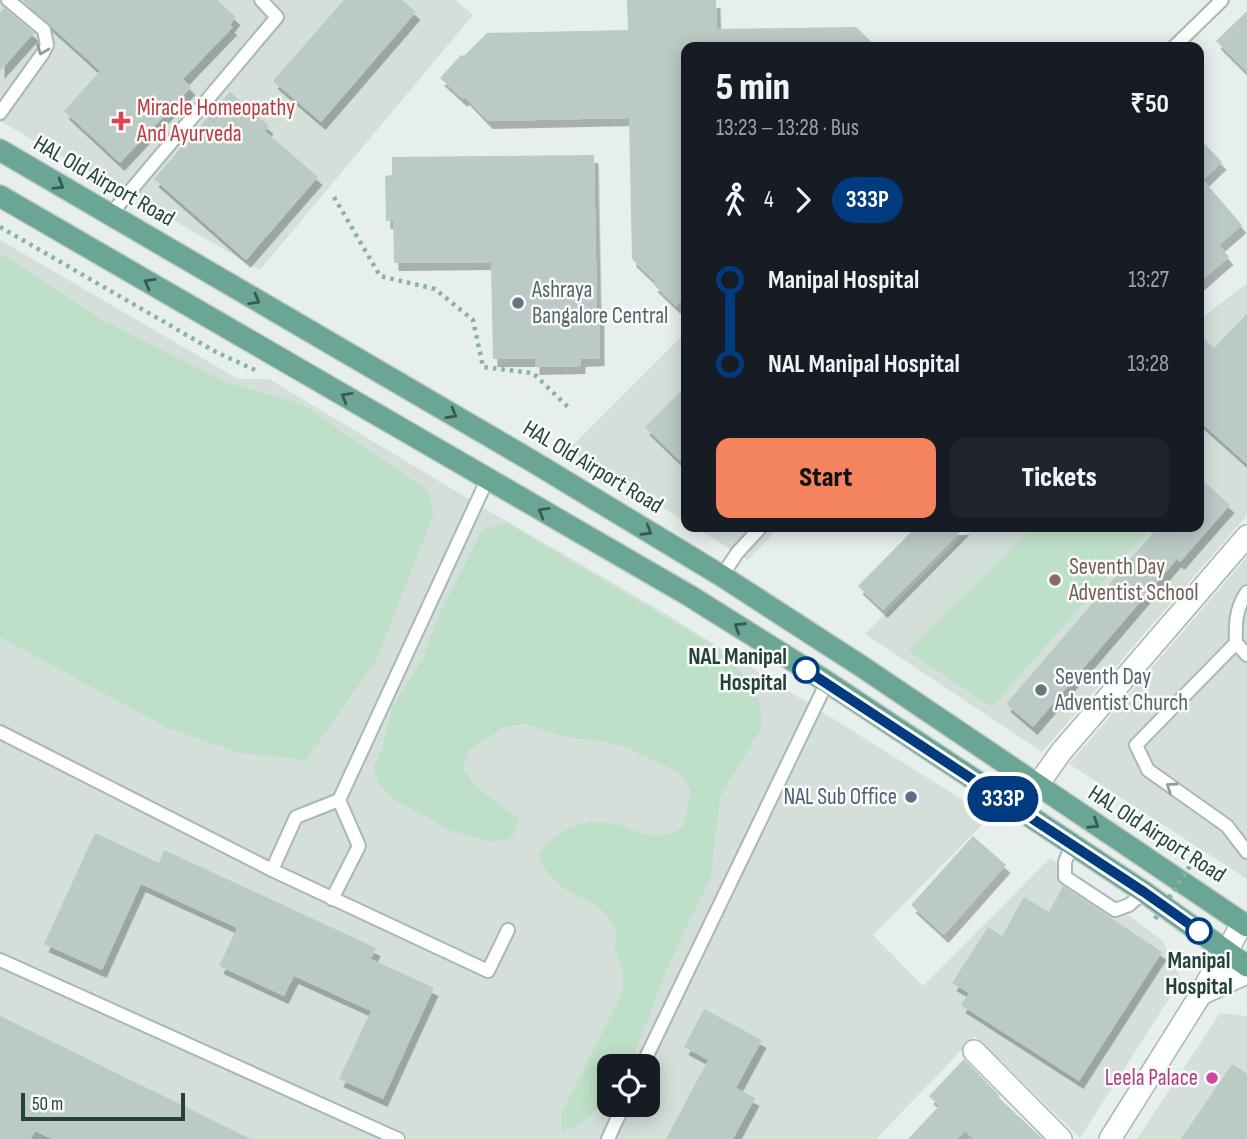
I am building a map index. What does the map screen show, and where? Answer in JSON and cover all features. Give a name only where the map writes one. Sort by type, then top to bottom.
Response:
[{"type":"main road","name":"HAL Old Airport Road","points":[[0,150],[544,468],[722,576],[861,666],[1037,786],[1245,920]]},
{"type":"main road","points":[[0,196],[690,596],[827,682],[1144,892],[1247,966]]},
{"type":"street","points":[[1037,786],[1061,752],[1247,536]]},
{"type":"street","points":[[1110,1139],[1207,981],[1235,941],[1245,920]]},
{"type":"street","points":[[1201,994],[1247,973]]},
{"type":"street","points":[[974,1051],[1061,1139]]},
{"type":"lane","points":[[0,113],[47,45],[44,30],[8,0]]},
{"type":"lane","points":[[110,215],[277,17],[261,0]]},
{"type":"lane","points":[[1179,42],[1222,0]]},
{"type":"lane","points":[[272,870],[296,817],[339,800],[487,480]]},
{"type":"lane","points":[[722,576],[737,553],[756,532]]},
{"type":"lane","points":[[1247,592],[1240,603],[1235,623],[1236,643],[1247,655]]},
{"type":"lane","points":[[1236,643],[1136,745],[1148,771],[1227,826],[1247,852]]},
{"type":"lane","points":[[648,1054],[827,682]]},
{"type":"lane","points":[[0,732],[272,870],[488,971],[509,930]]},
{"type":"lane","points":[[332,898],[359,846],[339,800]]},
{"type":"lane","points":[[1072,845],[1065,862],[1065,877],[1105,904],[1115,910],[1129,905],[1144,892]]},
{"type":"lane","points":[[0,960],[398,1139]]},
{"type":"lane","points":[[608,1139],[618,1117]]},
{"type":"path","points":[[334,197],[380,276],[435,289],[473,320],[483,367],[533,373],[570,410]]},
{"type":"path","points":[[0,227],[216,352],[264,374]]},
{"type":"path","points":[[1156,919],[1194,860]]},
{"type":"shaded area","points":[[0,0],[456,0],[473,15],[260,270],[0,121]]},
{"type":"shaded area","points":[[0,240],[238,379],[269,379],[666,614],[990,817],[873,935],[923,986],[1050,858],[1163,941],[1181,980],[1080,1138],[975,1036],[876,1139],[0,1139]]},
{"type":"shaded area","name":"Seventh Day Adventist School","points":[[1247,283],[1247,515],[1042,752],[865,634],[967,532],[1204,532],[1204,316]]},
{"type":"shaded area","points":[[681,337],[681,519],[568,450]]},
{"type":"shaded area","points":[[702,532],[775,532],[748,560]]},
{"type":"shaded area","points":[[1247,557],[1247,879],[1069,764]]},
{"type":"shaded area","name":"Leela Palace","points":[[1220,1013],[1247,1016],[1247,1139],[1137,1139]]},
{"type":"green space","points":[[0,253],[101,319],[225,382],[302,404],[427,490],[434,513],[377,659],[306,760],[240,753],[167,728],[0,637]]},
{"type":"green space","points":[[507,523],[714,646],[755,689],[761,708],[761,729],[720,797],[711,876],[667,969],[635,1054],[597,1054],[597,1109],[581,1124],[562,1132],[562,1112],[617,1004],[623,976],[614,948],[617,937],[612,922],[600,909],[559,885],[546,870],[538,853],[561,833],[588,823],[621,825],[652,835],[670,833],[682,828],[691,791],[680,773],[628,748],[607,742],[565,737],[525,724],[505,727],[470,749],[463,767],[473,784],[519,820],[512,838],[493,842],[452,831],[396,801],[381,787],[373,768],[382,749],[392,708],[423,658],[436,621],[483,529]]},
{"type":"green space","points":[[1028,532],[1147,532],[992,707],[908,651]]},
{"type":"building","points":[[22,0],[217,0],[236,17],[230,25],[233,27],[183,79],[191,87],[120,163],[64,111],[100,71]]},
{"type":"building","points":[[344,0],[402,0],[416,12],[321,122],[273,81]]},
{"type":"building","points":[[627,0],[716,0],[717,29],[856,27],[872,42],[681,42],[681,301],[676,306],[632,259],[629,118],[488,121],[465,97],[463,99],[440,78],[487,33],[628,30]]},
{"type":"building","points":[[4,8],[34,33],[0,71],[0,13]]},
{"type":"building","points":[[1247,11],[1247,72],[1216,41]]},
{"type":"building","points":[[230,92],[269,126],[265,131],[318,177],[246,260],[154,179]]},
{"type":"building","points":[[1204,143],[1222,162],[1204,179]]},
{"type":"building","points":[[594,155],[600,358],[581,359],[581,366],[535,367],[535,359],[493,359],[491,262],[394,263],[393,221],[386,221],[385,176],[392,175],[392,157]]},
{"type":"building","points":[[1204,181],[1242,225],[1219,245],[1229,257],[1204,279]]},
{"type":"building","points":[[1247,314],[1247,464],[1204,425],[1204,339],[1214,348]]},
{"type":"building","points":[[681,391],[681,462],[645,427]]},
{"type":"building","points":[[1204,482],[1230,505],[1180,562],[1177,559],[1033,727],[1006,704],[1154,532],[1204,532]]},
{"type":"building","points":[[911,532],[960,532],[883,610],[858,586]]},
{"type":"building","points":[[95,833],[159,863],[164,850],[376,948],[371,959],[434,988],[383,1099],[339,1079],[371,1011],[294,976],[284,996],[219,966],[237,928],[141,884],[102,970],[44,944]]},
{"type":"building","points":[[973,836],[1006,865],[944,935],[911,905]]},
{"type":"building","points":[[1063,886],[1162,952],[1079,1081],[961,1005],[969,993],[952,983],[988,927],[1002,936],[1024,897],[1049,912]]},
{"type":"building","points":[[704,1009],[762,1040],[736,1088],[755,1098],[733,1139],[666,1139],[708,1060],[684,1047]]},
{"type":"building","points":[[0,1016],[251,1139],[52,1139],[35,1131],[31,1139],[0,1139]]},
{"type":"building","points":[[964,1059],[1000,1096],[998,1097],[1043,1139],[974,1139],[965,1131],[957,1139],[908,1139],[939,1106],[929,1096]]},
{"type":"building","points":[[1232,1064],[1247,1074],[1247,1139],[1181,1139]]},
{"type":"bus line","name":"333P","points":[[806,670],[1199,931]]},
{"type":"place","name":"Miracle Homeopathy And Ayurveda","points":[[121,121]]},
{"type":"place","name":"Ashraya Bangalore Central","points":[[518,303]]},
{"type":"place","name":"Seventh Day Adventist School","points":[[1055,580]]},
{"type":"place","name":"NAL Manipal Hospital","points":[[806,670]]},
{"type":"place","name":"Seventh Day Adventist Church","points":[[1041,690]]},
{"type":"place","name":"NAL Sub Office","points":[[911,797]]},
{"type":"place","name":"Manipal Hospital","points":[[1199,931]]},
{"type":"place","name":"Leela Palace","points":[[1212,1078]]}]
